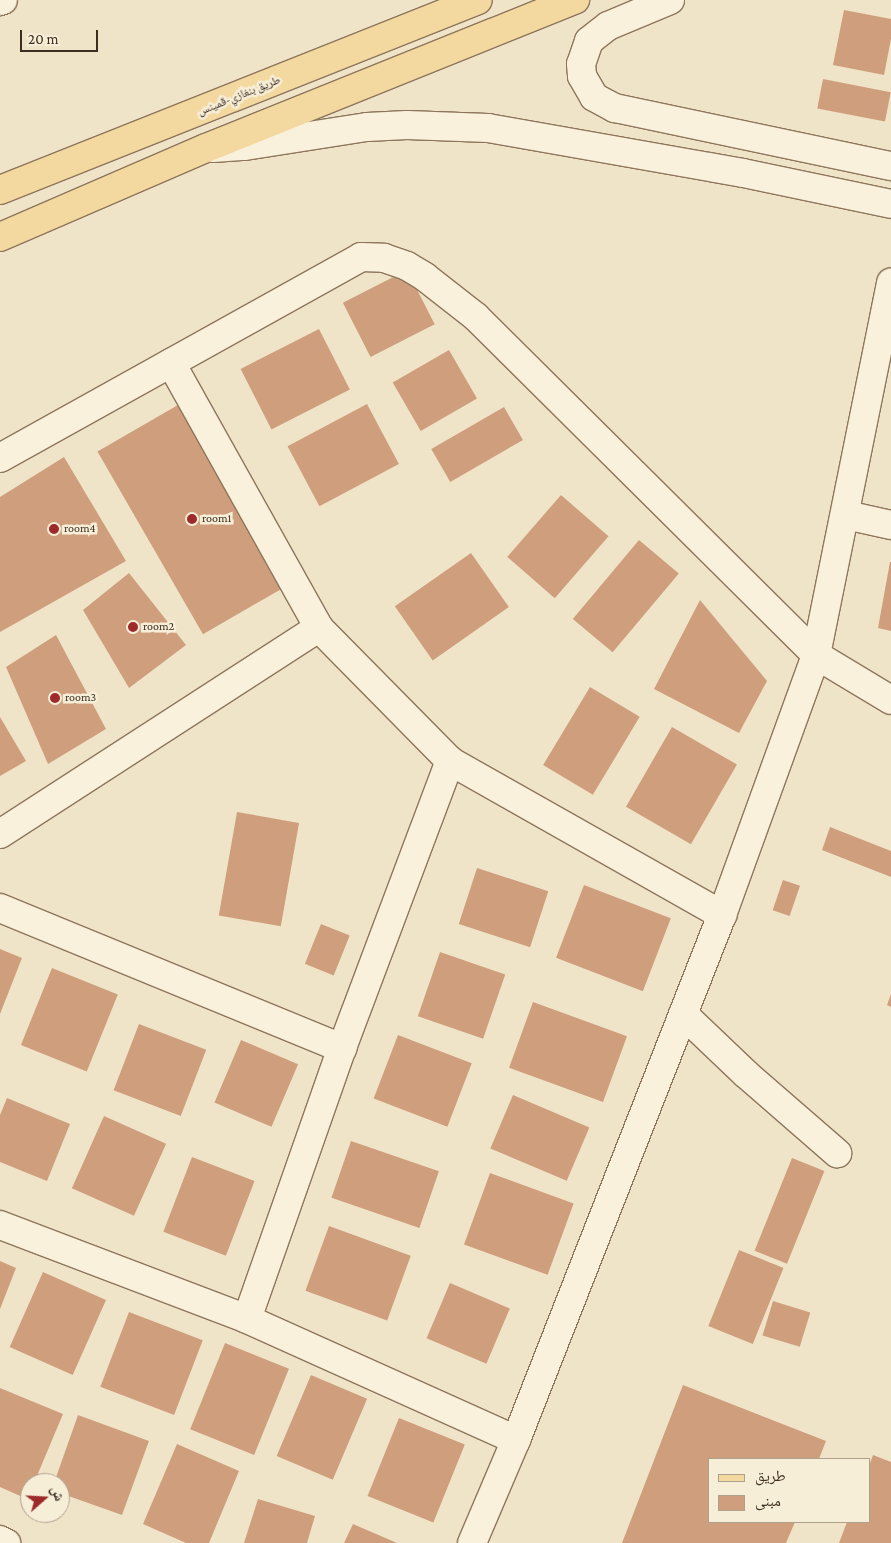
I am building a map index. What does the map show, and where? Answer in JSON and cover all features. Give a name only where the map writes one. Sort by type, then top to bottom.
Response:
[{"type":"main road","name":"طريق بنغازي-قمينس","points":[[0,190],[478,0]]},
{"type":"main road","points":[[0,237],[206,148],[575,0]]},
{"type":"street","points":[[670,0],[608,26],[589,41],[580,64],[582,76],[594,97],[615,108],[891,166]]},
{"type":"street","points":[[206,148],[245,146],[367,127],[415,125],[488,128],[743,173],[891,204]]},
{"type":"street","points":[[0,458],[361,257],[384,258],[407,266],[476,317],[510,348],[816,655],[891,700]]},
{"type":"street","points":[[472,1543],[516,1440],[722,915],[816,655],[846,515],[891,282]]},
{"type":"street","points":[[171,364],[319,628],[450,761],[722,915]]},
{"type":"street","points":[[846,515],[891,525]]},
{"type":"street","points":[[0,834],[319,628]]},
{"type":"street","points":[[247,1319],[342,1048],[450,761]]},
{"type":"street","points":[[0,908],[342,1048]]},
{"type":"street","points":[[683,1014],[746,1074],[837,1153]]},
{"type":"street","points":[[0,1224],[247,1319],[516,1440]]},
{"type":"street","points":[[0,1540],[6,1543]]},
{"type":"building","points":[[844,10],[891,19],[891,39],[884,75],[833,65]]},
{"type":"building","points":[[823,79],[891,92],[885,122],[817,108]]},
{"type":"building","points":[[407,270],[435,324],[371,357],[343,303]]},
{"type":"building","points":[[319,329],[350,390],[271,430],[241,369]]},
{"type":"building","points":[[449,350],[477,398],[421,431],[393,382]]},
{"type":"building","points":[[367,404],[399,464],[319,506],[288,446]]},
{"type":"building","name":"room1","points":[[178,405],[284,588],[203,634],[97,452]]},
{"type":"building","points":[[504,407],[523,440],[450,482],[431,449]]},
{"type":"building","name":"room4","points":[[64,457],[126,561],[0,632],[0,497]]},
{"type":"building","points":[[561,495],[609,536],[555,598],[507,557]]},
{"type":"building","points":[[639,540],[679,573],[613,652],[573,619]]},
{"type":"building","points":[[471,553],[509,607],[433,660],[395,606]]},
{"type":"building","points":[[891,562],[891,631],[878,628]]},
{"type":"building","name":"room2","points":[[129,573],[186,645],[129,688],[83,610]]},
{"type":"building","points":[[700,600],[767,681],[739,733],[654,689]]},
{"type":"building","name":"room3","points":[[56,635],[106,729],[48,764],[6,667]]},
{"type":"building","points":[[590,687],[640,717],[593,795],[543,765]]},
{"type":"building","points":[[0,717],[26,761],[0,776]]},
{"type":"building","points":[[672,727],[737,764],[691,844],[626,807]]},
{"type":"building","points":[[237,812],[299,823],[281,926],[219,915]]},
{"type":"building","points":[[830,827],[891,851],[891,877],[822,850]]},
{"type":"building","points":[[477,868],[548,891],[530,947],[459,924]]},
{"type":"building","points":[[783,880],[800,886],[790,916],[773,910]]},
{"type":"building","points":[[584,885],[671,918],[643,991],[556,958]]},
{"type":"building","points":[[321,924],[350,936],[334,975],[305,964]]},
{"type":"building","points":[[0,949],[22,958],[0,1014]]},
{"type":"building","points":[[440,952],[505,974],[483,1039],[418,1016]]},
{"type":"building","points":[[52,968],[118,995],[87,1072],[21,1045]]},
{"type":"building","points":[[891,994],[891,1007],[887,1005]]},
{"type":"building","points":[[533,1002],[627,1036],[603,1102],[509,1068]]},
{"type":"building","points":[[139,1024],[206,1050],[181,1116],[114,1090]]},
{"type":"building","points":[[398,1035],[472,1063],[447,1127],[374,1098]]},
{"type":"building","points":[[241,1040],[298,1064],[272,1127],[214,1103]]},
{"type":"building","points":[[513,1095],[589,1127],[567,1181],[490,1148]]},
{"type":"building","points":[[7,1098],[70,1124],[47,1181],[0,1162],[0,1115]]},
{"type":"building","points":[[104,1116],[166,1144],[134,1216],[72,1188]]},
{"type":"building","points":[[351,1141],[439,1171],[419,1228],[331,1198]]},
{"type":"building","points":[[192,1157],[255,1181],[226,1256],[163,1232]]},
{"type":"building","points":[[792,1158],[824,1171],[787,1264],[755,1251]]},
{"type":"building","points":[[490,1173],[574,1203],[548,1275],[464,1244]]},
{"type":"building","points":[[329,1226],[411,1256],[387,1321],[305,1291]]},
{"type":"building","points":[[739,1250],[784,1268],[753,1344],[708,1326]]},
{"type":"building","points":[[0,1261],[16,1268],[0,1309]]},
{"type":"building","points":[[43,1272],[106,1300],[73,1375],[10,1347]]},
{"type":"building","points":[[450,1283],[510,1308],[486,1364],[427,1338]]},
{"type":"building","points":[[773,1301],[810,1312],[800,1347],[762,1335]]},
{"type":"building","points":[[129,1312],[203,1340],[174,1415],[100,1387]]},
{"type":"building","points":[[225,1343],[289,1369],[254,1455],[190,1429]]},
{"type":"building","points":[[311,1375],[367,1399],[333,1480],[277,1456]]},
{"type":"building","points":[[683,1385],[826,1441],[819,1458],[708,1458],[708,1523],[795,1523],[786,1543],[622,1543]]},
{"type":"building","points":[[0,1388],[63,1414],[38,1473],[20,1473],[20,1496],[0,1487]]},
{"type":"building","points":[[78,1415],[149,1441],[122,1515],[70,1497],[70,1473],[58,1473]]},
{"type":"building","points":[[399,1418],[465,1445],[433,1522],[368,1496]]},
{"type":"building","points":[[177,1444],[239,1471],[209,1543],[186,1543],[143,1524]]},
{"type":"building","points":[[873,1455],[891,1462],[891,1543],[839,1543],[847,1523],[871,1523],[871,1460]]},
{"type":"building","points":[[258,1499],[315,1516],[307,1543],[244,1543]]},
{"type":"building","points":[[353,1524],[397,1543],[344,1543]]},
{"type":"place","name":"room1","points":[[192,519]]},
{"type":"place","name":"room4","points":[[54,529]]},
{"type":"place","name":"room2","points":[[133,627]]},
{"type":"place","name":"room3","points":[[55,698]]}]
